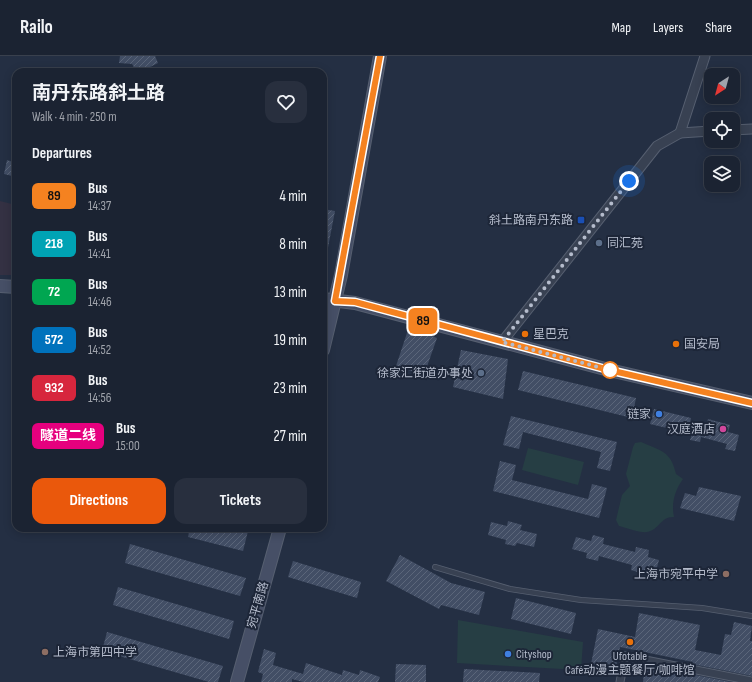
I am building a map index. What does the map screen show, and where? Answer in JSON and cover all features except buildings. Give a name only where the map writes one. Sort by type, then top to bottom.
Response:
[{"type":"main road","points":[[327,317],[329,300],[380,56]]},
{"type":"main road","points":[[0,286],[12,287]]},
{"type":"main road","points":[[329,300],[355,302],[609,370],[752,403]]},
{"type":"main road","name":"宛平南路","points":[[236,682],[279,532]]},
{"type":"street","points":[[680,133],[704,56]]},
{"type":"street","points":[[740,130],[752,129]]},
{"type":"street","points":[[502,342],[657,146],[680,133],[704,131]]},
{"type":"street","points":[[620,682],[625,656],[752,681]]},
{"type":"lane","points":[[435,566],[510,589],[581,600],[702,608],[752,616]]},
{"type":"shaded area","points":[[0,201],[12,204],[12,275],[0,275]]},
{"type":"green space","points":[[641,442],[660,450],[668,456],[674,466],[676,474],[683,479],[674,497],[674,517],[666,519],[654,529],[647,532],[619,526],[616,520],[622,495],[630,486],[626,474],[633,447],[635,443]]},
{"type":"green space","points":[[528,448],[584,462],[578,485],[522,470]]},
{"type":"green space","points":[[458,620],[583,642],[581,670],[457,663]]},
{"type":"bus line","name":"89","points":[[380,56],[341,275],[335,301],[355,302],[609,370],[752,403]]},
{"type":"place","name":"斜土路南丹东路","points":[[581,220]]},
{"type":"place","name":"同汇苑","points":[[599,243]]},
{"type":"place","name":"星巴克","points":[[525,334]]},
{"type":"place","name":"国安局","points":[[676,344]]},
{"type":"place","name":"徐家汇街道办事处","points":[[481,373]]},
{"type":"place","name":"链家","points":[[659,414]]},
{"type":"place","name":"汉庭酒店","points":[[723,429]]},
{"type":"place","name":"上海市宛平中学","points":[[726,574]]},
{"type":"place","name":"Ufotable Café动漫主题餐厅/咖啡馆","points":[[630,642]]},
{"type":"place","name":"上海市第四中学","points":[[45,652]]},
{"type":"place","name":"Cityshop","points":[[508,654]]},
{"type":"route","points":[[610,370],[502,342],[629,181]]}]
